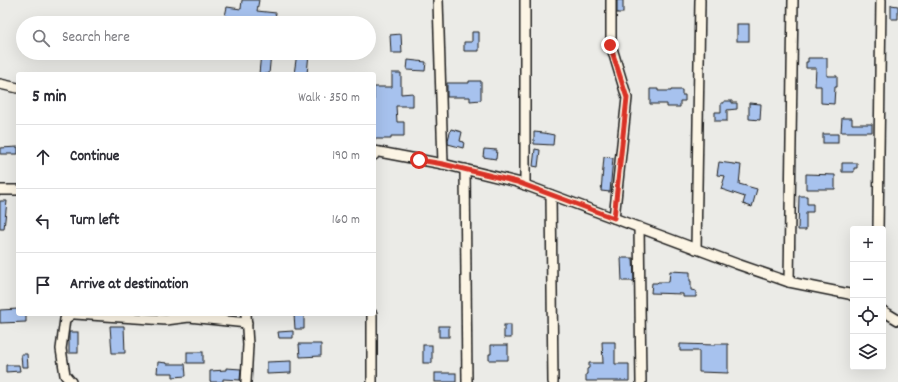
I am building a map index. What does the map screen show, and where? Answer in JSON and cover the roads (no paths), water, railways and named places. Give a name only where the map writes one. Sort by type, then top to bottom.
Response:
[{"type":"street","points":[[438,0],[443,164]]},
{"type":"street","points":[[524,0],[525,185]]},
{"type":"street","points":[[610,0],[610,45],[627,98],[614,218]]},
{"type":"street","points":[[696,249],[700,0]]},
{"type":"street","points":[[789,282],[793,0]]},
{"type":"street","points":[[878,226],[881,0]]},
{"type":"street","points":[[0,84],[16,88]]},
{"type":"street","points":[[376,151],[443,164],[517,182],[789,282],[850,294]]},
{"type":"street","points":[[465,169],[467,382]]},
{"type":"street","points":[[0,190],[16,190]]},
{"type":"street","points":[[551,195],[553,382]]},
{"type":"street","points":[[639,227],[641,382]]},
{"type":"street","points":[[886,313],[898,320]]},
{"type":"street","points":[[70,316],[65,319],[61,349],[65,375],[71,382]]},
{"type":"street","points":[[104,316],[166,320],[189,318],[247,318],[248,345],[246,382]]},
{"type":"street","points":[[372,316],[372,382]]}]
